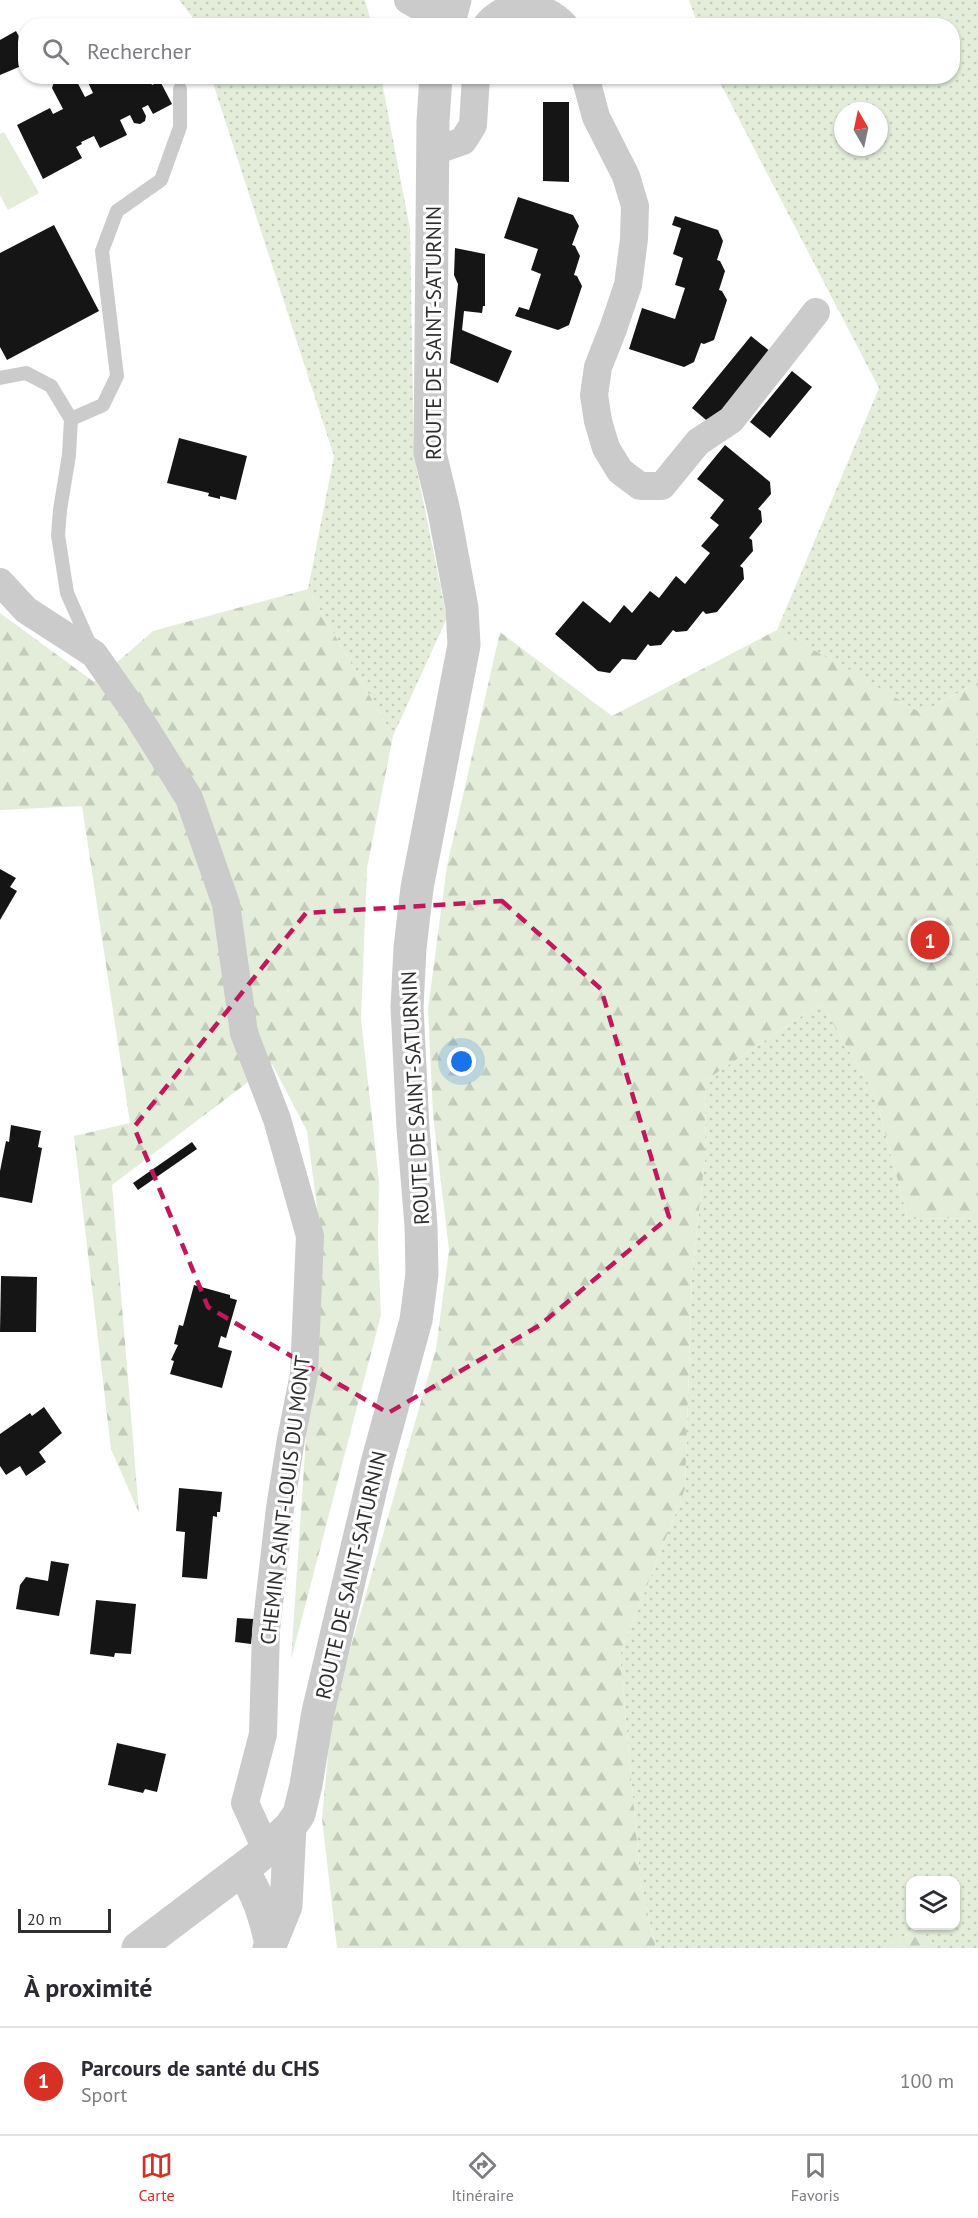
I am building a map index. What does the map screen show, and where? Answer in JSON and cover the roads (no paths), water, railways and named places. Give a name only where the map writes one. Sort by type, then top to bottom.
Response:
[{"type":"street","points":[[408,0],[431,13],[452,13]]},
{"type":"street","points":[[491,18],[504,7],[515,5],[546,10],[558,18]]},
{"type":"street","name":"ROUTE DE SAINT-SATURNIN","points":[[266,1849],[299,1814],[318,1712],[377,1463],[416,1320],[422,1274],[407,1007],[410,948],[417,888],[464,645],[462,608],[444,511],[430,453],[433,121],[435,84]]},
{"type":"street","points":[[434,151],[463,141],[473,125],[476,84]]},
{"type":"street","points":[[587,84],[596,117],[626,176],[635,206],[634,239],[628,285],[598,367],[594,395],[598,421],[606,448],[620,471],[640,486],[662,486],[698,442],[731,420],[816,312]]},
{"type":"street","name":"CHEMIN SAINT-LOUIS DU MONT","points":[[0,582],[26,610],[94,654],[139,717],[189,798],[226,904],[244,1033],[277,1119],[310,1236],[304,1374],[280,1508],[266,1630],[264,1734],[245,1803],[266,1849],[288,1887],[286,1906],[270,1946]]},
{"type":"street","points":[[138,1948],[266,1849]]},
{"type":"street","name":"CHEMIN SAINT-LOUIS DU MONT","points":[[266,1849],[257,1893],[264,1911],[270,1946]]},
{"type":"lane","points":[[71,419],[103,405],[117,376],[102,251],[117,211],[161,180],[180,127],[180,89]]},
{"type":"lane","points":[[0,378],[26,373],[51,386],[71,419],[69,455],[58,535],[67,592],[94,654]]},
{"type":"place","name":"Parcours de santé du CHS","points":[[930,940]]}]
